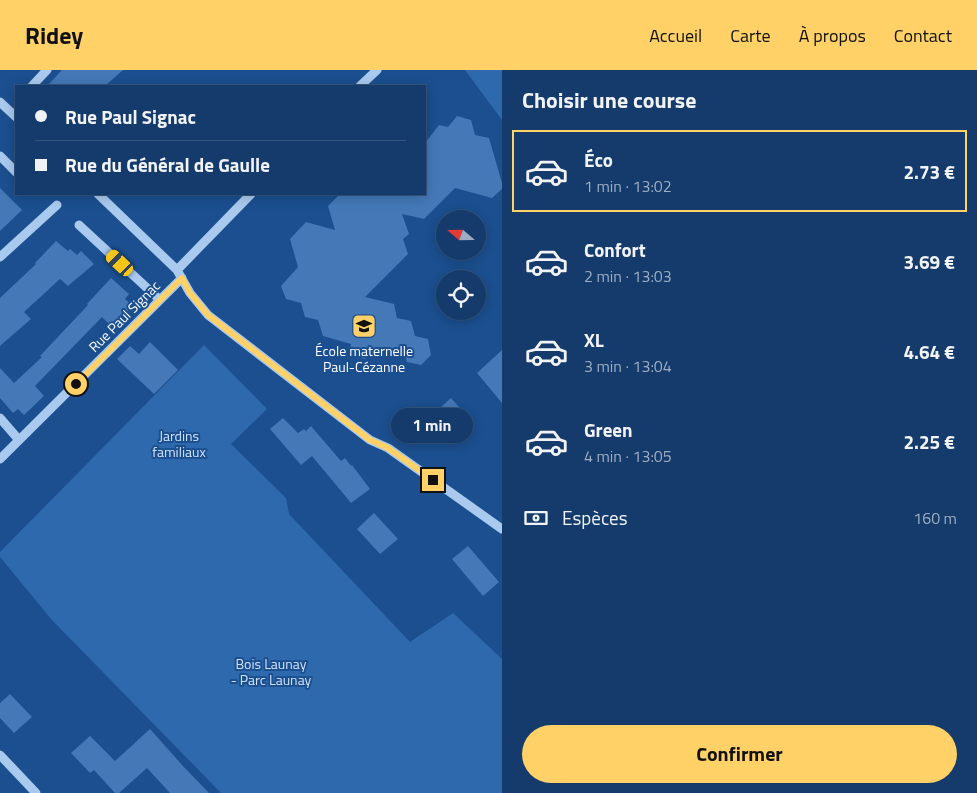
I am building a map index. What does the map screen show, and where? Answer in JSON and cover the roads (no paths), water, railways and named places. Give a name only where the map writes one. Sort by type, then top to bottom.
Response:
[{"type":"street","points":[[33,85],[47,70]]},
{"type":"street","points":[[361,85],[377,70]]},
{"type":"street","points":[[0,102],[15,116]]},
{"type":"street","points":[[0,156],[15,171]]},
{"type":"street","points":[[99,195],[180,274],[190,293],[208,315],[370,440],[388,448],[502,529]]},
{"type":"street","name":"Rue Paul Signac","points":[[0,459],[160,300],[180,274],[250,195]]},
{"type":"street","points":[[0,258],[57,205]]},
{"type":"street","points":[[79,225],[160,300]]},
{"type":"street","points":[[0,418],[19,440]]},
{"type":"street","points":[[0,755],[36,793]]},
{"type":"place","name":"École maternelle Paul-Cézanne","points":[[364,326]]},
{"type":"park label","name":"Jardins familiaux","points":[[179,444]]},
{"type":"park label","name":"Bois Launay - Parc Launay","points":[[271,672]]}]
